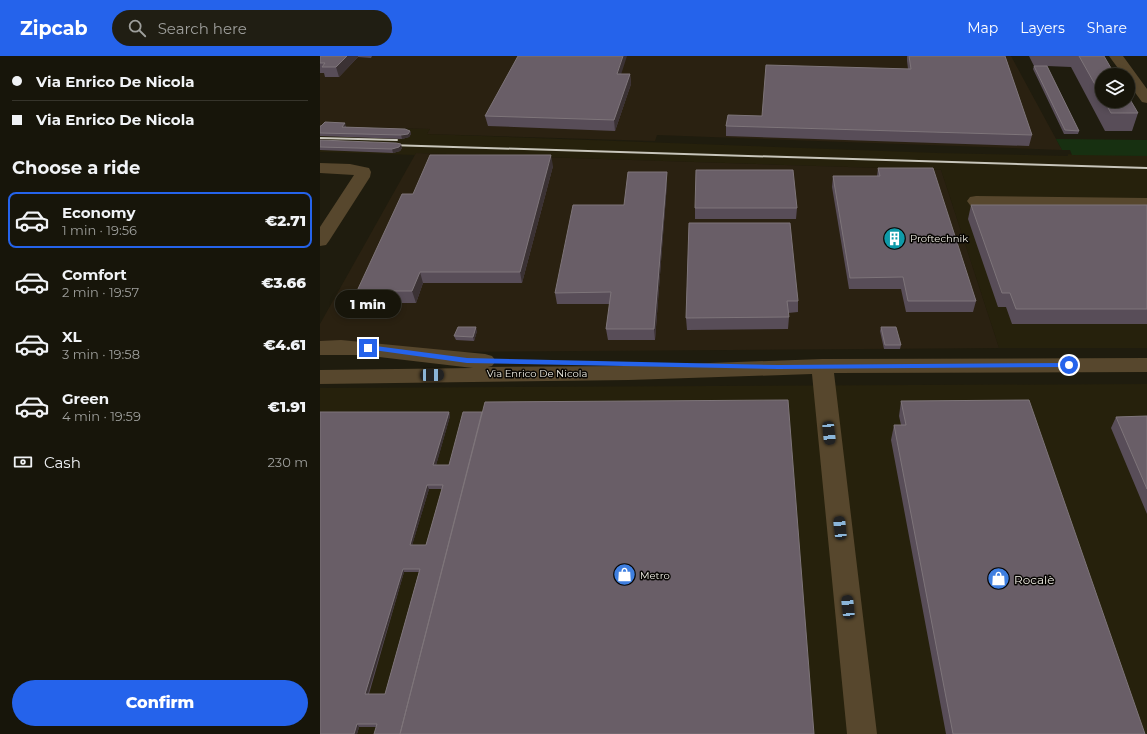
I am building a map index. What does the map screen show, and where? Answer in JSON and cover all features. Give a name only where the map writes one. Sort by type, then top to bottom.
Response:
[{"type":"street","points":[[1116,56],[1147,99]]},
{"type":"street","points":[[320,168],[350,169],[363,172],[362,177],[320,241]]},
{"type":"street","points":[[976,201],[1147,203]]},
{"type":"street","name":"Via Enrico De Nicola","points":[[320,348],[368,348],[467,361],[778,367]]},
{"type":"street","name":"Via Enrico De Nicola","points":[[320,377],[630,373],[822,366],[1147,365]]},
{"type":"street","points":[[822,366],[862,734]]},
{"type":"shaded area","points":[[320,56],[1011,56],[1062,150],[657,135],[655,141],[427,134],[430,129],[320,126]]},
{"type":"shaded area","points":[[320,126],[430,129],[427,134],[937,153],[1147,156],[1147,348],[999,348],[941,170],[416,153],[415,155],[320,152]]},
{"type":"shaded area","points":[[416,153],[941,170],[999,348],[456,352],[320,344],[320,324]]},
{"type":"shaded area","points":[[1147,384],[1147,734],[320,734],[320,388]]},
{"type":"green space","points":[[1056,139],[1147,140],[1147,156],[1072,155],[1070,150],[1062,150]]},
{"type":"building","points":[[320,56],[347,56],[336,67],[322,67],[325,63],[320,63]]},
{"type":"building","points":[[518,56],[623,56],[617,74],[630,74],[614,120],[485,116]]},
{"type":"building","points":[[909,56],[1005,56],[1032,135],[726,126],[728,115],[762,116],[766,65],[911,69]]},
{"type":"building","points":[[1079,56],[1104,56],[1111,68],[1095,68],[1095,85]]},
{"type":"building","points":[[1034,66],[1047,66],[1079,131],[1065,130]]},
{"type":"building","points":[[1108,108],[1135,108],[1138,113],[1111,113]]},
{"type":"building","points":[[325,122],[345,123],[342,127],[405,129],[410,131],[408,134],[401,135],[320,133],[320,126]]},
{"type":"building","points":[[320,140],[401,144],[399,147],[392,149],[320,147]]},
{"type":"building","points":[[430,155],[551,155],[520,272],[420,272],[412,291],[357,291],[402,194],[413,194]]},
{"type":"building","name":"Proftechnik","points":[[878,168],[933,168],[976,301],[908,301],[903,277],[850,278],[833,176],[880,176]]},
{"type":"building","points":[[696,170],[793,170],[797,208],[695,208]]},
{"type":"building","points":[[628,172],[667,172],[654,329],[606,329],[611,292],[555,293],[573,205],[624,205]]},
{"type":"building","points":[[971,205],[1147,205],[1147,309],[1016,309],[1010,293],[1002,293]]},
{"type":"building","points":[[689,223],[790,223],[798,301],[787,301],[789,317],[686,318]]},
{"type":"building","points":[[458,327],[476,327],[473,337],[454,336]]},
{"type":"building","points":[[881,327],[896,327],[901,345],[885,345]]},
{"type":"building","name":"Metro","points":[[788,400],[814,734],[400,734],[485,402]]},
{"type":"building","name":"Rocalè","points":[[1029,400],[1145,734],[953,734],[894,425],[906,425],[901,401]]},
{"type":"building","points":[[320,412],[449,412],[433,465],[449,465],[463,412],[482,412],[400,734],[374,734],[377,724],[357,724],[354,734],[320,734]],"holes":[[[427,485],[443,485],[426,545],[410,545]],[[403,569],[420,569],[385,694],[365,694]]]},
{"type":"building","points":[[1147,416],[1147,489],[1116,417]]},
{"type":"railway","points":[[320,138],[397,140]]},
{"type":"railway","points":[[389,145],[1147,168]]},
{"type":"place","name":"Proftechnik","points":[[895,238]]},
{"type":"place","name":"Metro","points":[[624,575]]},
{"type":"place","name":"Rocalè","points":[[998,579]]},
{"type":"route","points":[[368,348],[467,361],[633,363],[778,367],[1069,365]]}]
